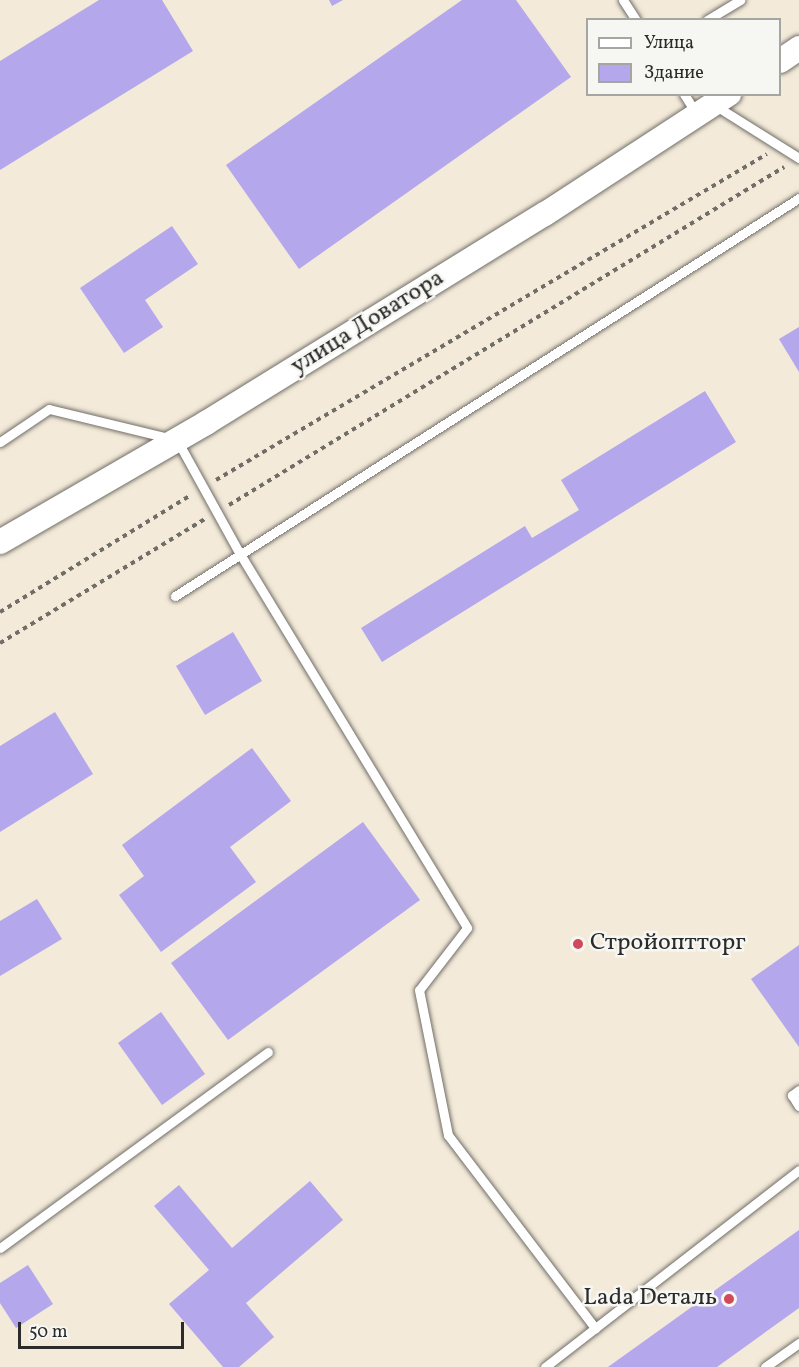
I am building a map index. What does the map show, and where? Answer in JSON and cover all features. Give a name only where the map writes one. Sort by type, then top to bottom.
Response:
[{"type":"main road","points":[[781,60],[799,48]]},
{"type":"main road","name":"улица Доватора","points":[[0,542],[177,440],[714,105]]},
{"type":"lane","points":[[623,0],[635,18]]},
{"type":"lane","points":[[710,18],[740,0]]},
{"type":"lane","points":[[689,96],[714,105],[799,158]]},
{"type":"lane","points":[[175,596],[799,198]]},
{"type":"lane","points":[[0,442],[49,409],[177,440],[202,489],[240,554],[467,928],[419,990],[448,1135],[595,1328]]},
{"type":"lane","points":[[0,1248],[268,1052]]},
{"type":"lane","points":[[799,1090],[792,1095],[799,1106]]},
{"type":"lane","points":[[545,1367],[799,1170]]},
{"type":"lane","points":[[765,1367],[799,1343]]},
{"type":"path","points":[[0,612],[202,489],[779,146]]},
{"type":"path","points":[[0,643],[799,158]]},
{"type":"building","points":[[99,0],[162,0],[193,51],[0,170],[0,61]]},
{"type":"building","points":[[329,0],[343,0],[332,6]]},
{"type":"building","points":[[462,0],[516,0],[571,77],[299,269],[226,165]]},
{"type":"building","points":[[172,226],[198,264],[145,300],[163,327],[124,353],[80,288]]},
{"type":"building","points":[[799,327],[799,372],[779,339]]},
{"type":"building","points":[[705,391],[736,442],[382,662],[361,628],[525,526],[532,538],[579,510],[561,480]]},
{"type":"building","points":[[233,632],[262,681],[205,715],[176,666]]},
{"type":"building","points":[[55,712],[93,774],[0,832],[0,746]]},
{"type":"building","points":[[252,748],[291,801],[230,847],[256,882],[161,952],[119,895],[144,876],[122,845]]},
{"type":"building","points":[[363,822],[420,900],[228,1040],[171,963]]},
{"type":"building","points":[[37,899],[62,939],[0,976],[0,921]]},
{"type":"building","points":[[799,945],[799,1047],[751,979]]},
{"type":"building","points":[[161,1012],[205,1074],[162,1105],[118,1043]]},
{"type":"building","points":[[310,1181],[343,1220],[246,1303],[274,1337],[239,1367],[223,1367],[169,1304],[209,1270],[154,1206],[179,1185],[232,1248]]},
{"type":"building","points":[[799,1230],[799,1308],[717,1367],[608,1367]]},
{"type":"building","points":[[28,1265],[53,1304],[16,1328],[0,1303],[0,1283]]},
{"type":"place","name":"Стройоптторг","points":[[578,944]]},
{"type":"place","name":"Lada Dеталь","points":[[729,1299]]}]
